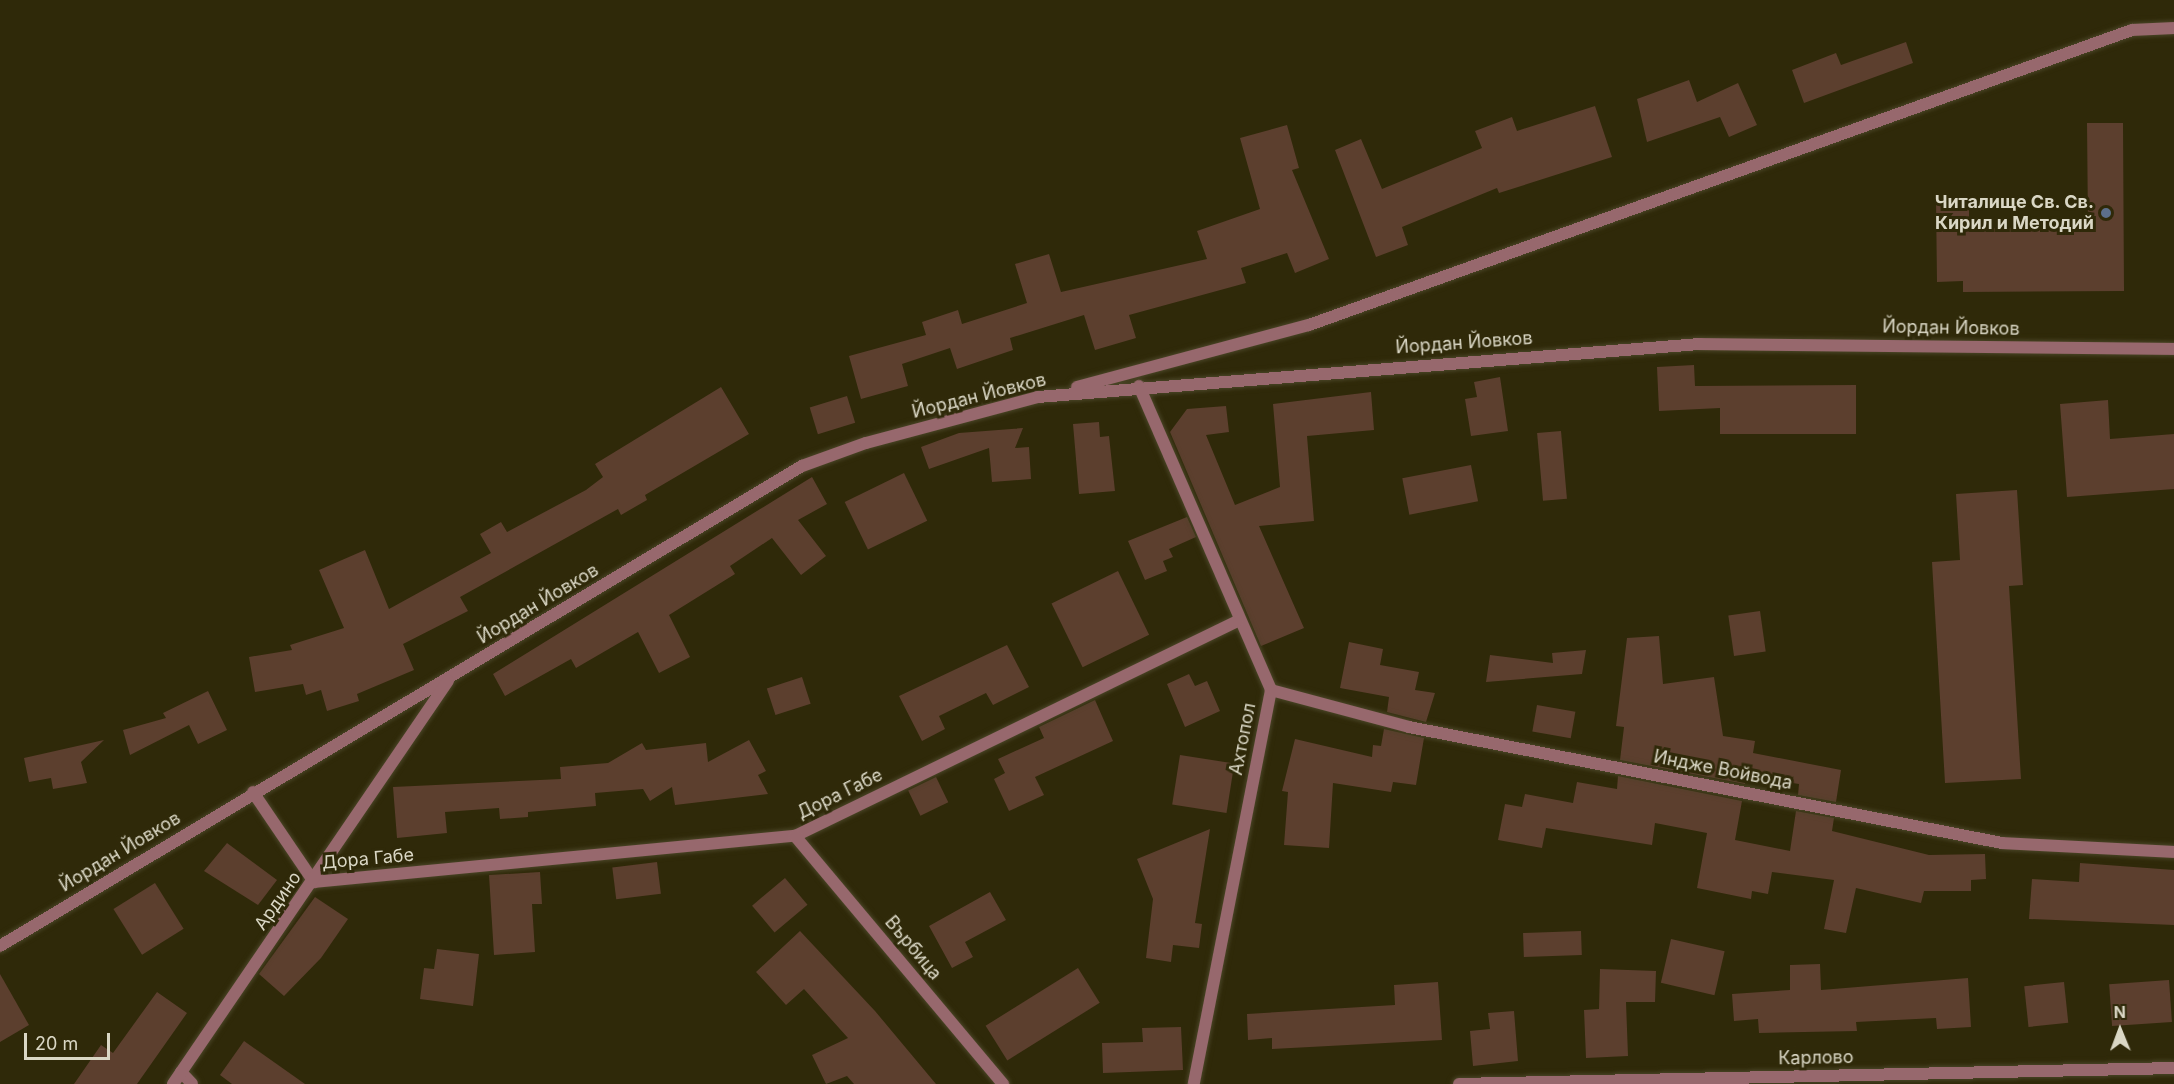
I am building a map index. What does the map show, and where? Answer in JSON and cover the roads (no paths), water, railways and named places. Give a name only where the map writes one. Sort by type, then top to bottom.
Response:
[{"type":"street","points":[[1038,397],[1309,326],[2132,30],[2174,28]]},
{"type":"street","name":"Йордан Йовков","points":[[0,946],[253,792],[802,466],[866,443],[1038,397],[1139,386],[1700,344],[2174,349]]},
{"type":"street","name":"Ахтопол","points":[[1139,386],[1238,621],[1271,690],[1194,1084]]},
{"type":"street","name":"Дора Габе","points":[[314,882],[795,836],[1238,621]]},
{"type":"street","name":"Ардино","points":[[173,1084],[314,882],[450,677]]},
{"type":"street","name":"Индже Войвода","points":[[1271,690],[1409,727],[2002,843],[2174,852]]},
{"type":"street","points":[[253,792],[314,882]]},
{"type":"street","name":"Върбица","points":[[795,836],[1003,1084]]},
{"type":"street","name":"Карлово","points":[[1459,1084],[2174,1068]]},
{"type":"street","points":[[181,1072],[192,1084]]},
{"type":"place","name":"Читалище Св. Св. Кирил и Методий","points":[[2106,213]]}]
